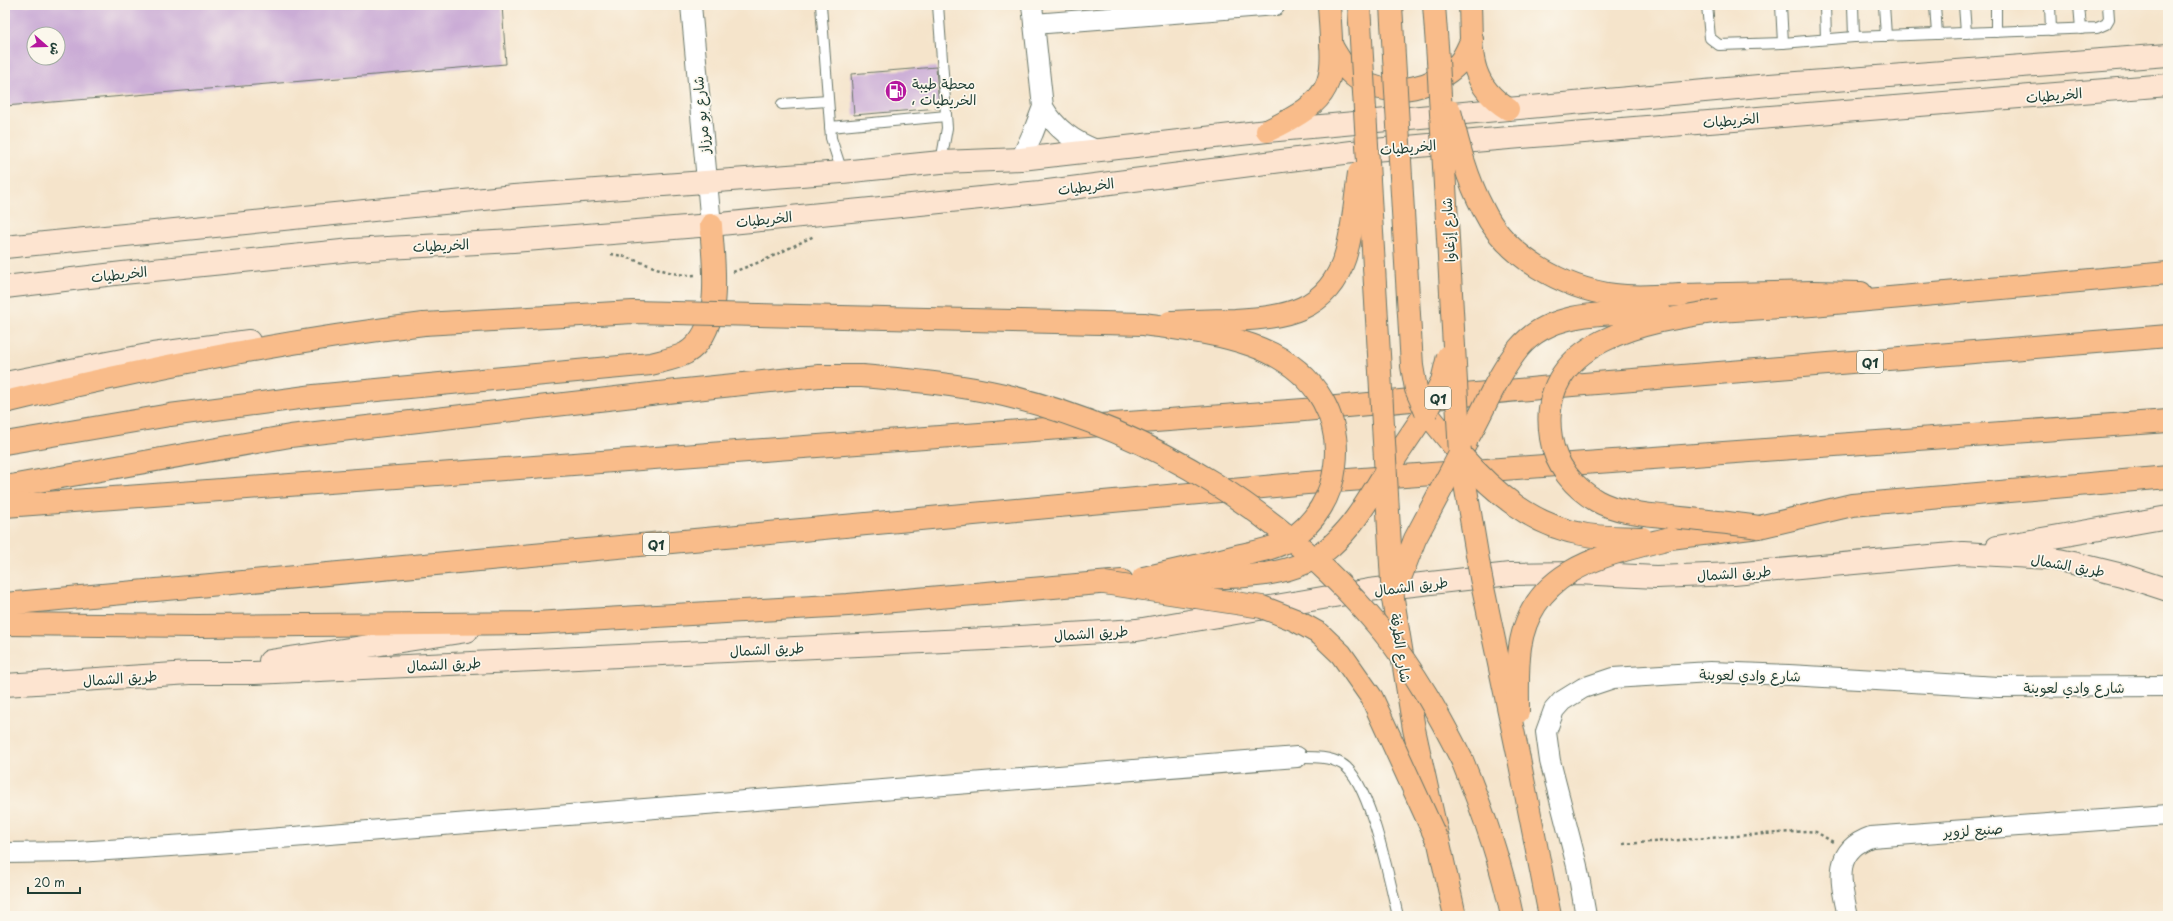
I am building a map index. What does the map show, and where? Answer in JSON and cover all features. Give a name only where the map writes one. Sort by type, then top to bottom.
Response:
[{"type":"main road","points":[[1267,131],[1310,107],[1325,92],[1330,80],[1332,67],[1329,5]]},
{"type":"main road","points":[[5,402],[129,374],[358,332],[424,324],[633,312],[1144,324],[1268,318],[1297,311],[1320,296],[1333,282],[1345,256],[1365,130],[1359,5]]},
{"type":"main road","points":[[1391,5],[1412,366],[1416,389],[1426,412],[1480,478],[1525,512],[1547,524],[1573,532],[1598,536],[1670,538]]},
{"type":"main road","name":"شارع إزغاوا","points":[[1434,5],[1460,454]]},
{"type":"main road","points":[[1470,5],[1473,60],[1481,84],[1488,94],[1508,109]]},
{"type":"main road","points":[[1331,46],[1350,72],[1362,82],[1374,87],[1401,88],[1425,85],[1446,74],[1460,62],[1472,39]]},
{"type":"main road","name":"الخريطيات","points":[[5,247],[514,196],[842,172],[941,162],[1021,159],[1267,131],[1770,85],[2168,55]]},
{"type":"main road","points":[[1438,60],[1466,166],[1483,210],[1507,242],[1541,269],[1591,290],[1624,296],[1812,298],[1912,295],[2168,273]]},
{"type":"main road","name":"الخريطيات","points":[[5,287],[123,273],[352,250],[513,241],[711,225],[1040,192],[1368,151],[2168,85]]},
{"type":"main road","name":"شارع الطرفة","points":[[1365,130],[1381,376],[1393,599],[1414,729],[1437,840],[1455,916]]},
{"type":"main road","points":[[5,443],[170,415],[314,396],[651,364],[672,359],[686,353],[694,346],[702,336],[712,314],[714,299],[711,225]]},
{"type":"main road","points":[[1759,527],[1651,514],[1605,505],[1590,496],[1568,477],[1558,462],[1551,441],[1549,417],[1553,394],[1567,369],[1583,353],[1598,342],[1635,327],[1671,318],[1812,298]]},
{"type":"main road","points":[[1143,578],[1245,576],[1275,572],[1298,565],[1321,554],[1340,537],[1358,514],[1426,412],[1442,381],[1447,365],[1452,307]]},
{"type":"main road","points":[[1393,599],[1412,545],[1508,364],[1520,347],[1541,330],[1565,320],[1592,316],[1719,311]]},
{"type":"main road","points":[[5,624],[197,626],[535,623],[848,605],[1104,583],[1143,578],[1262,550],[1288,540],[1305,527],[1317,512],[1329,492],[1335,471],[1336,449],[1333,427],[1322,399],[1308,380],[1284,360],[1253,346],[1221,336],[1144,324]]},
{"type":"main road","points":[[5,383],[153,354],[288,336],[358,332]]},
{"type":"main road","name":"Q1","points":[[5,506],[1304,410],[1572,385],[2168,336]]},
{"type":"main road","points":[[5,487],[290,436],[676,391],[819,376],[862,376],[940,383],[1003,395],[1067,413],[1124,435],[1180,462],[1261,514],[1294,540],[1339,582],[1384,633],[1415,676],[1441,718],[1462,760],[1483,811],[1499,860],[1512,916]]},
{"type":"main road","name":"Q1","points":[[5,604],[1307,483],[2168,421]]},
{"type":"main road","points":[[1460,454],[1479,571],[1534,832],[1550,916]]},
{"type":"main road","points":[[1518,759],[1520,647],[1527,622],[1540,598],[1562,577],[1586,563],[1608,554],[1670,538],[1759,527],[1852,505],[2168,477]]},
{"type":"main road","points":[[1963,553],[2168,517]]},
{"type":"main road","name":"طريق الشمال","points":[[5,686],[190,673],[262,673],[1086,634],[1137,630],[1369,590],[1510,574],[1577,573],[1656,577],[1734,574],[1963,553],[2049,558],[2122,575],[2168,590]]},
{"type":"main road","points":[[1104,583],[1262,607],[1291,618],[1320,634],[1341,654],[1372,698],[1437,840]]},
{"type":"main road","points":[[190,673],[414,638],[535,623]]},
{"type":"main road","points":[[5,701],[50,682]]},
{"type":"street","name":"شارع بو مرزاز","points":[[692,5],[711,225]]},
{"type":"street","points":[[1033,15],[1275,5]]},
{"type":"street","name":"الخريطيات","points":[[1021,159],[1043,107],[1033,15]]},
{"type":"street","name":"الخريطيات","points":[[1043,107],[1053,122],[1065,134],[1080,144],[1096,150]]},
{"type":"street","name":"شارع وادي لعوينة","points":[[1586,916],[1577,866],[1550,761],[1546,732],[1554,710],[1562,701],[1583,688],[1613,678],[1710,672],[1998,687],[2168,686]]},
{"type":"street","points":[[5,853],[77,852],[209,844],[1297,757]]},
{"type":"street","name":"صنيع لزوير","points":[[1845,858],[1856,845],[1872,837],[2168,815]]},
{"type":"street","points":[[1845,858],[1841,875],[1848,916]]},
{"type":"lane","points":[[821,5],[830,127],[834,150],[842,172]]},
{"type":"lane","points":[[938,5],[946,116],[946,140],[941,162]]},
{"type":"lane","points":[[1707,5],[1708,32],[1714,43],[1719,45],[1783,43],[1854,37],[2102,27],[2109,19],[2108,5]]},
{"type":"lane","points":[[1781,5],[1783,43]]},
{"type":"lane","points":[[1824,5],[1826,39]]},
{"type":"lane","points":[[1853,5],[1854,37]]},
{"type":"lane","points":[[1884,5],[1886,36]]},
{"type":"lane","points":[[1935,5],[1937,34]]},
{"type":"lane","points":[[1964,5],[1966,33]]},
{"type":"lane","points":[[1996,5],[1996,32]]},
{"type":"lane","points":[[2050,5],[2052,30]]},
{"type":"lane","points":[[2079,5],[2081,29]]},
{"type":"lane","points":[[782,104],[828,101]]},
{"type":"lane","points":[[830,127],[946,116]]},
{"type":"lane","points":[[1297,757],[1326,758],[1343,764],[1356,778],[1367,805],[1383,854],[1398,916]]},
{"type":"path","points":[[1623,844],[1807,831],[1816,832],[1834,842],[1840,847],[1845,858]]},
{"type":"building","points":[[5,5],[502,5],[506,64],[5,106]]},
{"type":"building","name":"محطة طيبة ، الخريطيات","points":[[936,67],[939,108],[854,115],[851,74]]},
{"type":"place","name":"محطة طيبة ، الخريطيات","points":[[896,91]]}]
